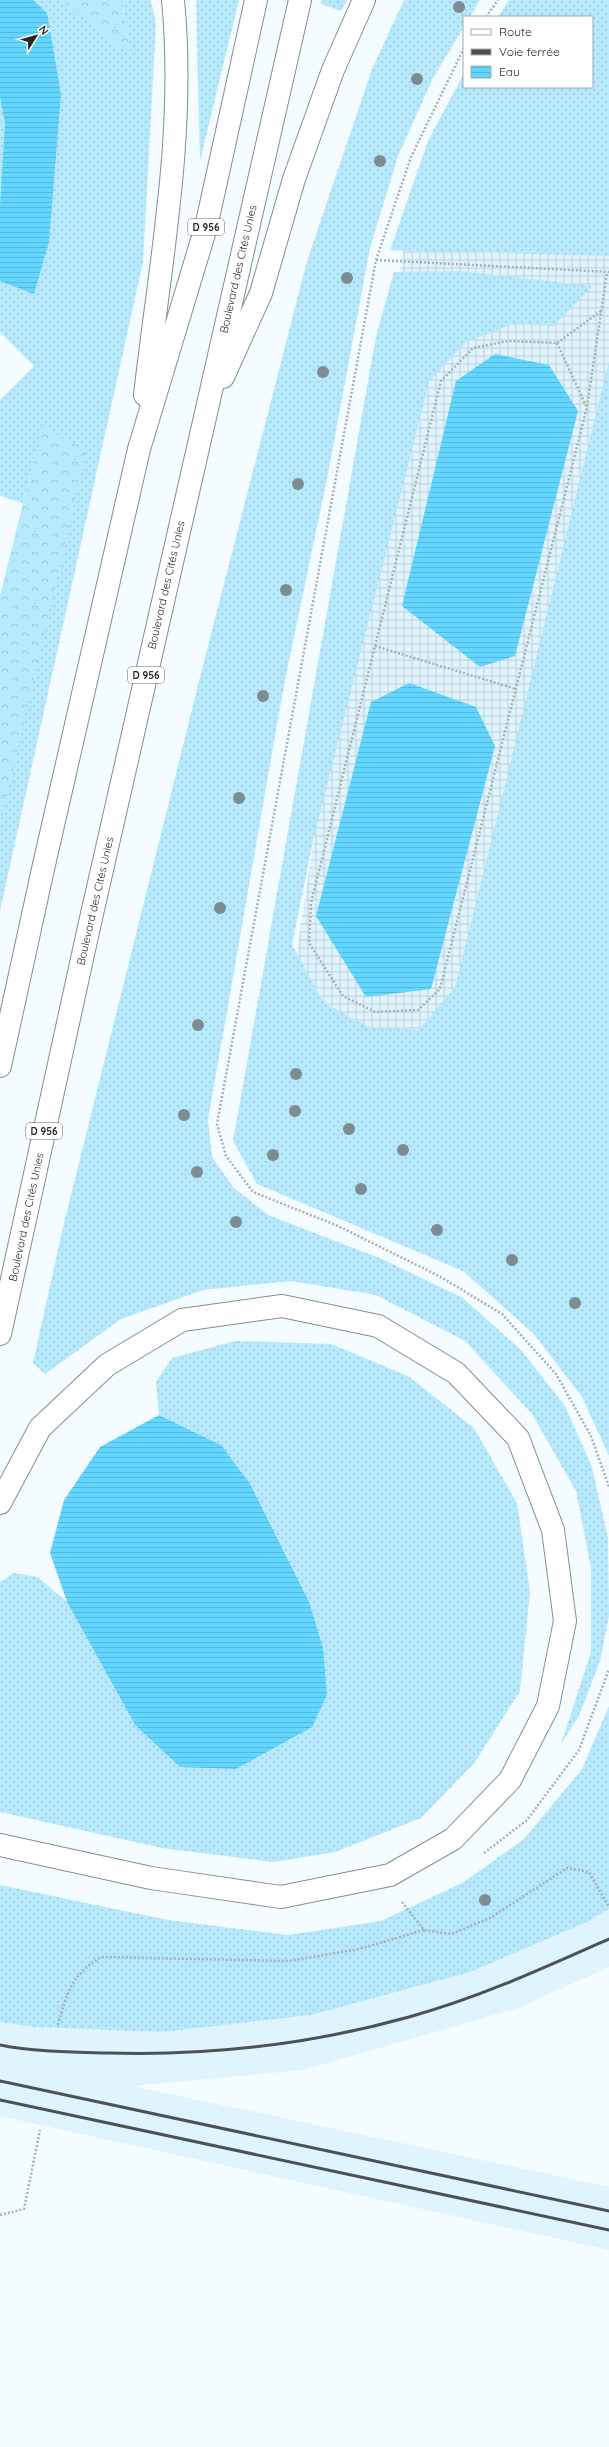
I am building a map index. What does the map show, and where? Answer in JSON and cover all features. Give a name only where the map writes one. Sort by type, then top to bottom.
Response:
[{"type":"main road","points":[[139,449],[154,312],[165,252],[176,143],[177,87],[173,0]]},
{"type":"main road","name":"D 956","points":[[0,1066],[43,869],[139,449],[206,227],[256,0]]},
{"type":"main road","name":"Boulevard des Cités Unies","points":[[0,1334],[203,422],[300,0]]},
{"type":"main road","name":"D 956","points":[[203,422],[261,293],[294,179],[333,70],[364,0]]},
{"type":"main road","points":[[0,1503],[40,1428],[107,1365],[182,1320],[282,1306],[378,1326],[456,1373],[518,1438],[553,1530],[565,1621],[548,1706],[510,1780],[453,1839],[390,1875],[281,1897],[152,1878],[0,1845]]},
{"type":"path","points":[[487,16],[498,0]]},
{"type":"path","points":[[463,50],[411,157],[376,260],[217,1124],[226,1156],[253,1192],[338,1226],[439,1276],[502,1314],[556,1374],[591,1436],[609,1488]]},
{"type":"path","points":[[376,260],[608,272],[587,407],[440,989],[418,1010],[375,1012],[343,996],[309,943],[311,903],[441,381],[473,348],[508,341],[557,343],[601,311]]},
{"type":"path","points":[[557,343],[587,407]]},
{"type":"path","points":[[374,646],[516,690]]},
{"type":"path","points":[[58,2025],[67,1994],[83,1968],[101,1957],[289,1961],[360,1949],[424,1930],[451,1934],[490,1918],[567,1868],[589,1872],[609,1907]]},
{"type":"path","points":[[397,1896],[424,1930]]},
{"type":"path","points":[[0,2215],[24,2209],[40,2130]]},
{"type":"shaded area","points":[[609,0],[609,1217],[263,1175],[406,232],[591,88],[593,88],[593,16]]},
{"type":"shaded area","points":[[609,1909],[609,1967],[518,2008],[303,2070],[132,2086],[609,2187],[609,2250],[0,2116],[0,2022],[34,2027],[162,2032],[311,2015],[470,1972],[587,1922]]},
{"type":"green space","points":[[0,0],[61,0],[131,56],[122,0],[151,0],[156,24],[143,262],[0,911],[0,826],[42,427],[23,503],[0,496],[0,400],[34,366],[0,332]]},
{"type":"green space","points":[[61,0],[122,0],[131,56]]},
{"type":"green space","points":[[196,0],[239,0],[200,161]]},
{"type":"green space","points":[[322,0],[347,0],[341,11],[321,4]]},
{"type":"green space","points":[[404,0],[480,0],[471,16],[463,16],[463,29],[433,78],[398,156],[370,248],[328,474],[284,685],[208,1120],[212,1157],[233,1187],[268,1215],[382,1259],[463,1298],[521,1350],[565,1406],[592,1467],[608,1538],[609,1616],[600,1661],[579,1716],[561,1744],[591,1652],[591,1568],[576,1491],[532,1414],[465,1341],[376,1295],[291,1281],[203,1290],[121,1319],[45,1374],[33,1363],[63,1227],[201,673],[307,261],[372,69]]},
{"type":"green space","points":[[509,0],[609,0],[609,256],[390,250],[428,141],[463,75],[463,88],[593,88],[593,16],[499,16]]},
{"type":"green space","points":[[459,271],[592,286],[554,326],[513,324],[466,342],[429,382],[313,841],[292,945],[324,1003],[369,1027],[418,1030],[455,988],[609,361],[609,1456],[582,1397],[534,1334],[463,1271],[257,1184],[233,1141],[376,336],[394,272]]},
{"type":"green space","points":[[42,426],[87,450],[0,826],[0,596]]},
{"type":"green space","points":[[235,1341],[331,1344],[408,1376],[474,1428],[517,1503],[530,1592],[520,1691],[475,1762],[421,1818],[335,1852],[273,1862],[162,1848],[0,1812],[0,1582],[14,1573],[38,1577],[67,1602],[135,1725],[221,1445],[159,1415],[156,1382],[172,1358]]},
{"type":"green space","points":[[609,1706],[609,1909],[587,1922],[470,1972],[311,2015],[162,2032],[34,2027],[0,2022],[0,1885],[168,1920],[288,1935],[381,1921],[464,1882],[524,1839],[582,1769]]},
{"type":"water","points":[[0,0],[33,0],[47,13],[61,94],[49,242],[34,294],[0,281],[0,207],[5,123],[0,97]]},
{"type":"water","points":[[495,354],[549,365],[578,411],[515,656],[480,667],[402,606],[456,381]]},
{"type":"water","points":[[409,683],[476,707],[495,746],[431,989],[366,997],[316,916],[371,702]]},
{"type":"water","points":[[159,1415],[221,1445],[250,1484],[309,1602],[323,1648],[327,1695],[312,1727],[236,1769],[180,1767],[135,1725],[67,1602],[50,1553],[64,1500],[100,1447]]},
{"type":"railway","points":[[0,2045],[53,2051],[145,2053],[221,2050],[297,2041],[409,2017],[460,2001],[510,1982],[609,1939]]},
{"type":"railway","points":[[0,2081],[609,2211]]},
{"type":"railway","points":[[0,2100],[609,2230]]}]
